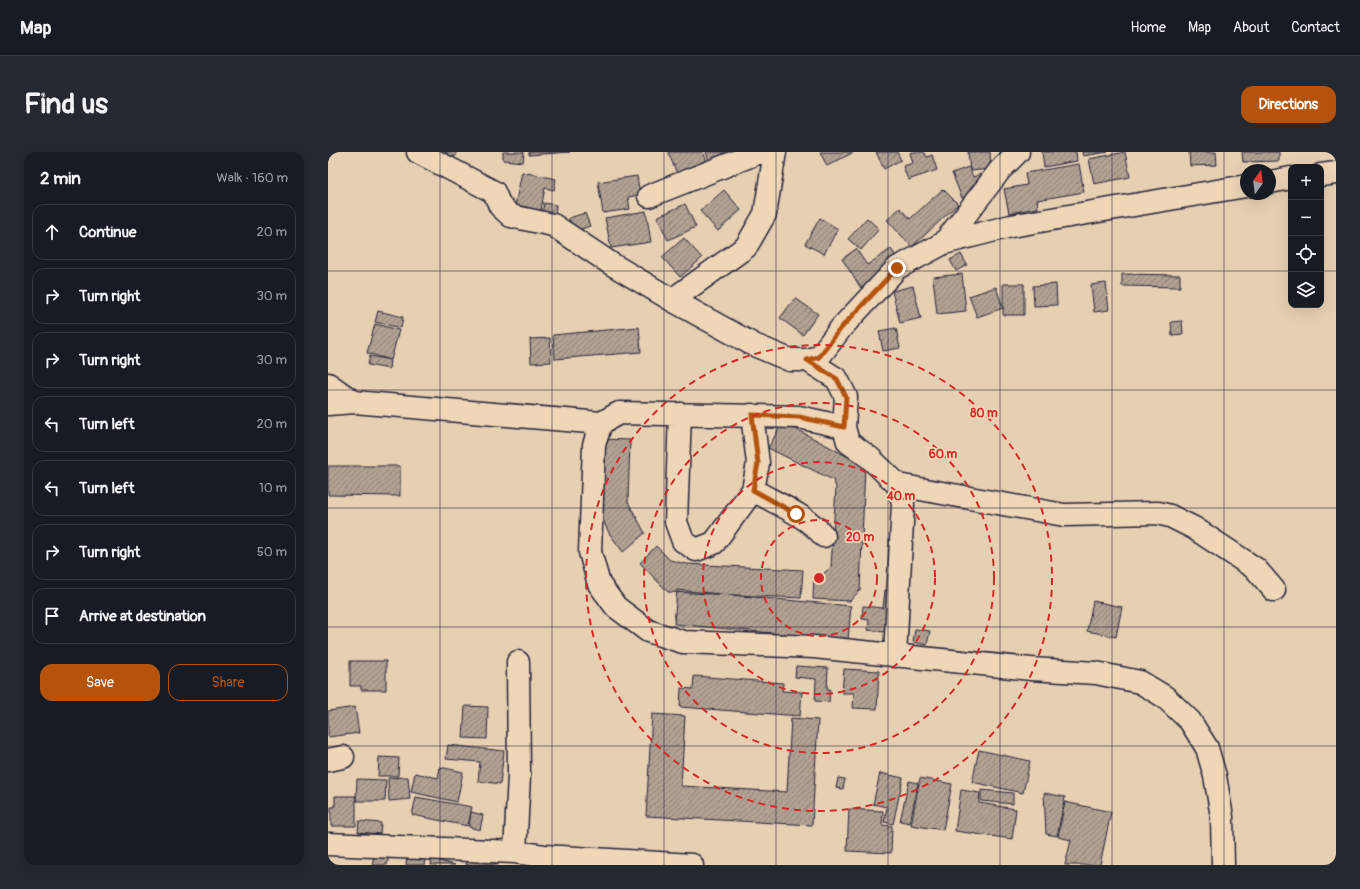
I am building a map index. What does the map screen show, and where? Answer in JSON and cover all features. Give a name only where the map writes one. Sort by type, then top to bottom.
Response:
[{"type":"street","points":[[418,152],[494,192],[500,206],[511,216],[553,225],[610,263],[672,300],[754,345],[790,360],[807,360],[819,357],[841,328],[897,268],[944,243],[1011,226],[1240,187]]},
{"type":"street","points":[[648,196],[760,152]]},
{"type":"street","points":[[672,300],[746,246],[764,214],[775,152]]},
{"type":"street","points":[[944,243],[1000,170],[1018,152]]},
{"type":"street","points":[[1324,174],[1336,173]]},
{"type":"street","points":[[1276,181],[1288,179]]},
{"type":"street","points":[[807,360],[837,379],[846,397],[844,427],[848,442],[870,458],[898,485],[903,503],[895,656]]},
{"type":"street","points":[[328,384],[354,402]]},
{"type":"street","points":[[328,404],[354,402],[601,423],[619,413],[799,417],[844,427]]},
{"type":"street","points":[[680,414],[676,522],[683,541],[696,550],[714,543],[753,490],[758,463],[752,415]]},
{"type":"street","points":[[601,423],[594,445],[590,552],[598,584],[616,607],[648,632],[683,642],[814,647],[1031,669],[1096,673],[1140,682],[1165,697],[1190,721],[1207,748],[1215,776],[1222,817],[1223,865]]},
{"type":"street","points":[[898,485],[1064,515],[1158,513],[1170,516],[1194,528],[1256,569],[1274,590]]},
{"type":"street","points":[[753,490],[796,514],[816,527],[824,536]]},
{"type":"street","points":[[515,852],[519,776],[518,662]]},
{"type":"street","points":[[328,844],[515,852],[544,861],[692,865]]},
{"type":"building","points":[[441,152],[456,152],[456,156],[442,157]]},
{"type":"building","points":[[503,152],[524,152],[523,162],[503,160]]},
{"type":"building","points":[[529,152],[570,152],[529,155]]},
{"type":"building","points":[[668,152],[703,152],[710,169],[680,181]]},
{"type":"building","points":[[706,152],[750,152],[711,167]]},
{"type":"building","points":[[820,152],[854,152],[827,166]]},
{"type":"building","points":[[876,152],[897,152],[901,160],[884,169]]},
{"type":"building","points":[[924,152],[927,157],[932,155],[937,170],[908,180],[903,166],[913,163],[910,153]]},
{"type":"building","points":[[968,152],[990,152],[991,169],[970,171]]},
{"type":"building","points":[[1042,152],[1076,152],[1077,161],[1044,167]]},
{"type":"building","points":[[1082,152],[1108,152],[1083,156]]},
{"type":"building","points":[[1125,152],[1130,177],[1094,184],[1089,159]]},
{"type":"building","points":[[1189,152],[1216,152],[1217,165],[1190,166]]},
{"type":"building","points":[[1242,152],[1279,152],[1279,161],[1243,162]]},
{"type":"building","points":[[1079,164],[1084,192],[1037,200],[1038,208],[1009,213],[1004,189],[1027,185],[1025,173]]},
{"type":"building","points":[[969,167],[973,177],[981,174],[987,188],[962,198],[952,173]]},
{"type":"building","points":[[522,172],[556,179],[554,190],[545,188],[540,215],[514,210]]},
{"type":"building","points":[[637,176],[640,195],[628,197],[630,209],[603,213],[598,182]]},
{"type":"building","points":[[943,189],[958,204],[912,247],[887,220],[900,208],[910,219]]},
{"type":"building","points":[[724,190],[741,210],[718,231],[700,211]]},
{"type":"building","points":[[544,203],[556,205],[555,216],[542,214]]},
{"type":"building","points":[[685,204],[696,227],[668,240],[657,217]]},
{"type":"building","points":[[646,211],[651,242],[611,248],[605,218]]},
{"type":"building","points":[[585,213],[590,226],[573,232],[569,218]]},
{"type":"building","points":[[820,218],[838,229],[824,254],[805,244]]},
{"type":"building","points":[[867,218],[879,229],[861,250],[848,239]]},
{"type":"building","points":[[684,238],[702,258],[680,277],[662,257]]},
{"type":"building","points":[[856,249],[867,265],[891,249],[900,262],[861,288],[842,259]]},
{"type":"building","points":[[961,254],[967,265],[956,271],[950,260]]},
{"type":"building","points":[[962,274],[966,311],[937,314],[933,277]]},
{"type":"building","points":[[1122,274],[1180,275],[1180,287],[1122,286]]},
{"type":"building","points":[[1106,283],[1109,310],[1094,312],[1091,285]]},
{"type":"building","points":[[1003,284],[1024,284],[1024,315],[1003,315]]},
{"type":"building","points":[[1056,284],[1057,305],[1034,306],[1033,286]]},
{"type":"building","points":[[913,286],[921,318],[900,323],[892,291]]},
{"type":"building","points":[[996,287],[1003,308],[977,317],[969,296]]},
{"type":"building","points":[[795,298],[818,314],[803,335],[780,318]]},
{"type":"building","points":[[378,311],[403,317],[401,328],[375,322]]},
{"type":"building","points":[[1182,321],[1183,334],[1172,335],[1171,322]]},
{"type":"building","points":[[375,324],[399,330],[391,360],[367,353]]},
{"type":"building","points":[[639,327],[641,352],[555,359],[553,335]]},
{"type":"building","points":[[896,328],[900,348],[883,351],[879,331]]},
{"type":"building","points":[[550,338],[551,362],[531,363],[530,339]]},
{"type":"building","points":[[370,356],[390,360],[389,369],[368,365]]},
{"type":"building","points":[[783,422],[865,466],[860,590],[850,601],[813,599],[814,574],[823,574],[831,567],[836,487],[833,480],[768,448]]},
{"type":"building","points":[[601,439],[630,440],[628,502],[645,533],[623,552],[609,533],[601,516]]},
{"type":"building","points":[[328,466],[400,466],[400,496],[328,495]]},
{"type":"building","points":[[656,546],[670,560],[686,564],[803,570],[801,598],[668,592],[640,563]]},
{"type":"building","points":[[677,590],[851,606],[848,640],[674,624]]},
{"type":"building","points":[[885,590],[890,590],[901,620],[886,619],[884,632],[868,630],[869,620],[862,619],[863,606],[883,608]]},
{"type":"building","points":[[1093,601],[1122,607],[1116,637],[1087,631]]},
{"type":"building","points":[[915,629],[930,631],[927,645],[913,642]]},
{"type":"building","points":[[350,661],[386,661],[386,690],[361,690],[361,686],[350,686]]},
{"type":"building","points":[[796,666],[828,668],[827,689],[830,689],[829,702],[815,701],[816,679],[795,677]]},
{"type":"building","points":[[844,669],[879,671],[877,709],[853,708],[854,693],[842,693]]},
{"type":"building","points":[[694,676],[783,683],[782,691],[802,692],[800,716],[680,707],[681,688],[693,689]]},
{"type":"building","points":[[465,706],[488,707],[487,739],[463,738]]},
{"type":"building","points":[[355,707],[359,733],[328,737],[328,711]]},
{"type":"building","points":[[652,714],[685,716],[681,786],[787,792],[791,718],[818,720],[812,825],[646,816]]},
{"type":"building","points":[[448,745],[504,751],[500,784],[478,781],[480,762],[446,759]]},
{"type":"building","points":[[979,750],[1030,761],[1023,793],[972,782]]},
{"type":"building","points":[[379,757],[399,758],[398,776],[378,776]]},
{"type":"building","points":[[440,767],[463,772],[457,802],[411,792],[415,773],[438,778]]},
{"type":"building","points":[[880,773],[903,778],[893,824],[884,822],[887,807],[873,804]]},
{"type":"building","points":[[408,777],[410,799],[389,801],[388,778]]},
{"type":"building","points":[[838,778],[845,779],[843,789],[836,788]]},
{"type":"building","points":[[920,778],[952,784],[943,830],[911,825]]},
{"type":"building","points":[[357,779],[386,780],[385,801],[356,801]]},
{"type":"building","points":[[909,781],[918,783],[910,823],[900,821]]},
{"type":"building","points":[[961,790],[980,793],[979,803],[1016,809],[1012,839],[955,831]]},
{"type":"building","points":[[981,790],[1013,793],[1013,804],[981,801]]},
{"type":"building","points":[[1044,793],[1065,797],[1057,836],[1046,834]]},
{"type":"building","points":[[335,796],[356,796],[356,826],[331,826],[331,807],[335,807]]},
{"type":"building","points":[[416,797],[472,807],[468,826],[412,815]]},
{"type":"building","points":[[1065,802],[1111,812],[1100,865],[1065,865],[1071,840],[1058,837]]},
{"type":"building","points":[[849,809],[883,811],[882,825],[892,826],[891,853],[847,851]]},
{"type":"building","points":[[471,812],[483,815],[480,830],[469,827]]},
{"type":"building","points":[[359,821],[381,823],[380,834],[358,832]]},
{"type":"building","points":[[375,852],[389,855],[387,865],[372,865]]},
{"type":"building","points":[[407,856],[425,859],[424,865],[406,865]]},
{"type":"building","points":[[468,857],[498,864],[498,865],[466,865]]},
{"type":"building","points":[[432,859],[455,865],[431,865]]},
{"type":"route","points":[[796,514],[753,490],[758,463],[752,415],[799,417],[844,427],[846,397],[837,379],[807,360],[819,357],[841,328],[854,316],[897,268]]}]
